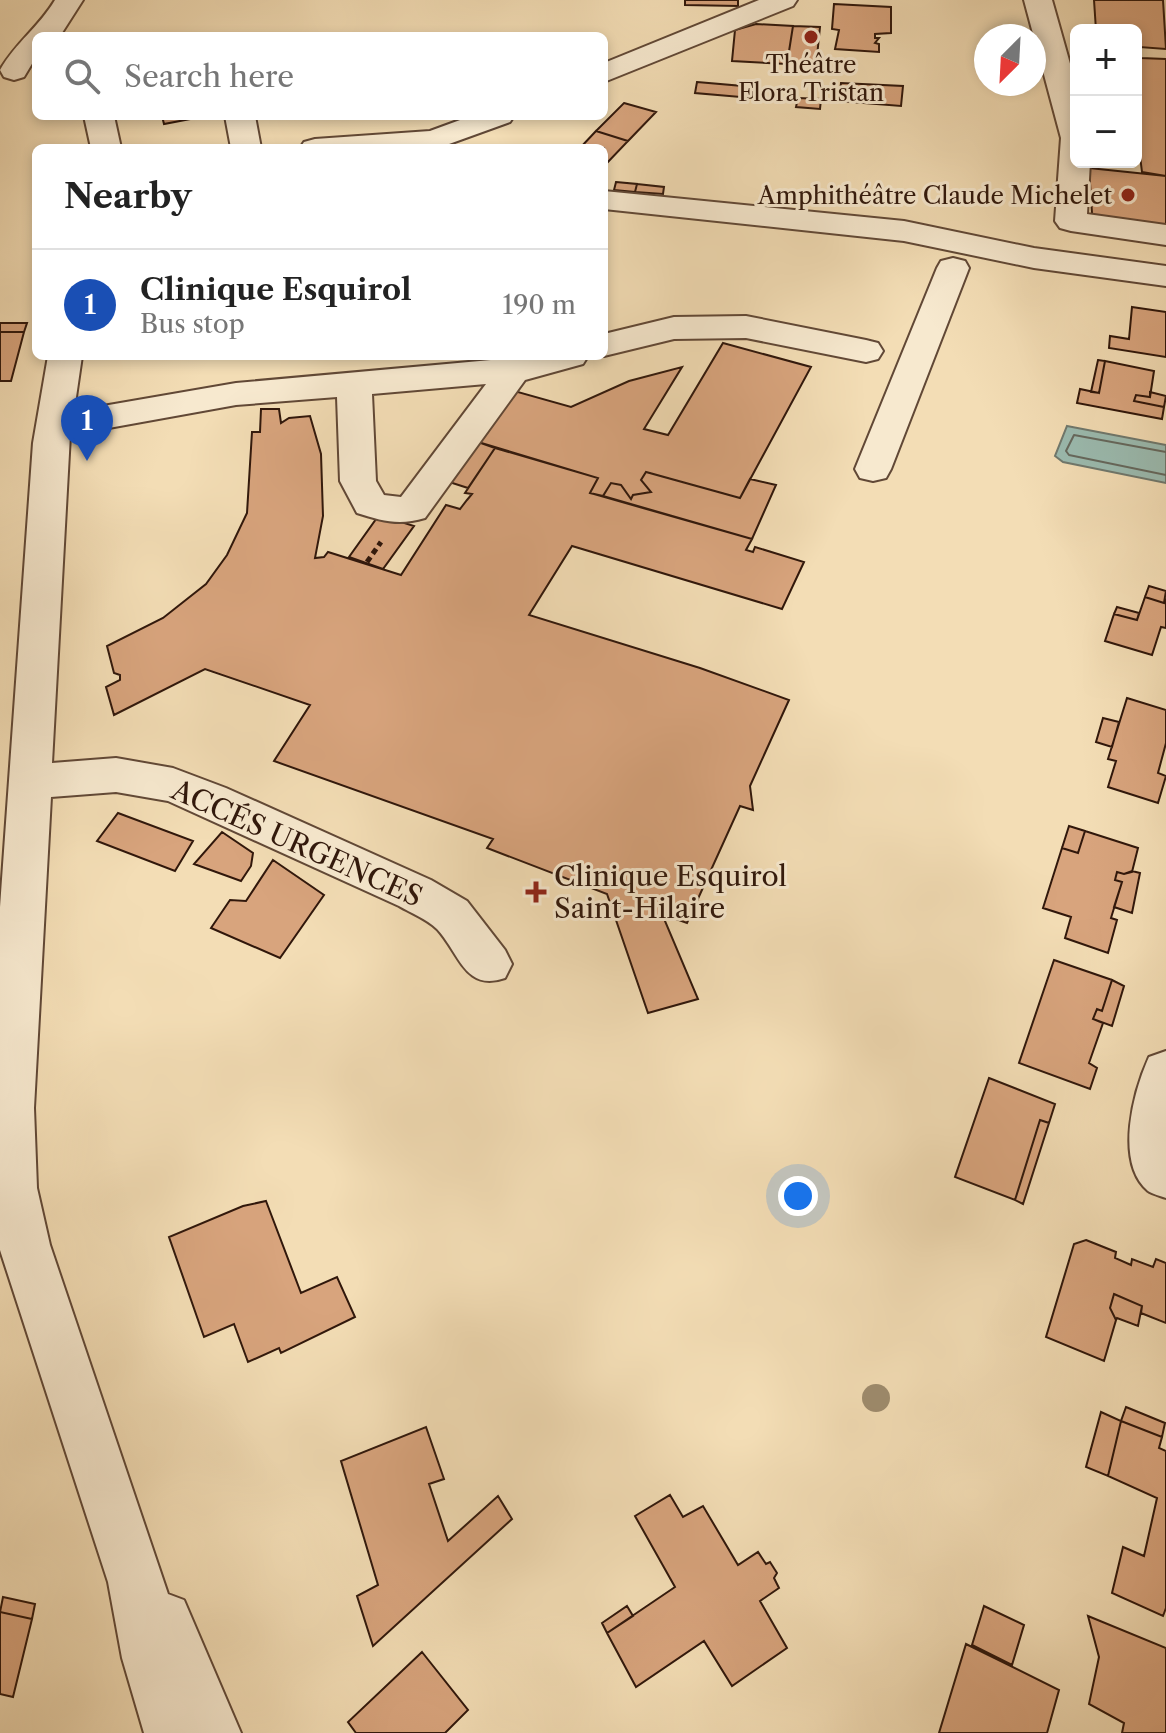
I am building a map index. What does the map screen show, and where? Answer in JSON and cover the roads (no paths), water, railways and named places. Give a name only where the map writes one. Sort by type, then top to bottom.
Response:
[{"type":"street","points":[[47,32],[69,0]]},
{"type":"street","points":[[608,71],[783,0]]},
{"type":"street","points":[[1038,0],[1076,138],[1071,221],[1166,235]]},
{"type":"street","points":[[17,71],[25,51],[32,45]]},
{"type":"street","points":[[100,120],[105,144]]},
{"type":"street","points":[[241,120],[245,144]]},
{"type":"street","points":[[437,144],[490,120]]},
{"type":"street","points":[[608,200],[904,231],[1034,258],[1166,276]]},
{"type":"street","points":[[873,469],[953,268]]},
{"type":"street","points":[[608,344],[674,328],[746,327],[866,351]]},
{"type":"street","points":[[64,360],[53,426],[30,782],[10,1108],[12,1188],[24,1245],[137,1582],[151,1658],[174,1733]]},
{"type":"street","points":[[53,426],[236,394],[536,368],[559,360]]},
{"type":"street","points":[[354,385],[358,481],[370,504],[397,512],[412,509],[514,370]]},
{"type":"street","name":"ACCÉS URGENCES","points":[[30,782],[116,775],[173,785],[211,800],[363,869],[451,914],[489,964]]},
{"type":"street","points":[[1166,1072],[1152,1132],[1158,1166],[1166,1175]]},
{"type":"street","points":[[137,1582],[168,1628],[211,1733]]},
{"type":"water","points":[[1067,426],[1166,445],[1166,483],[1063,462],[1055,456]]},
{"type":"place","name":"Théâtre Flora Tristan","points":[[811,37]]},
{"type":"place","name":"Amphithéâtre Claude Michelet","points":[[1128,195]]},
{"type":"place","name":"Clinique Esquirol","points":[[87,461]]},
{"type":"place","name":"Clinique Esquirol Saint-Hilaire","points":[[536,892]]}]
